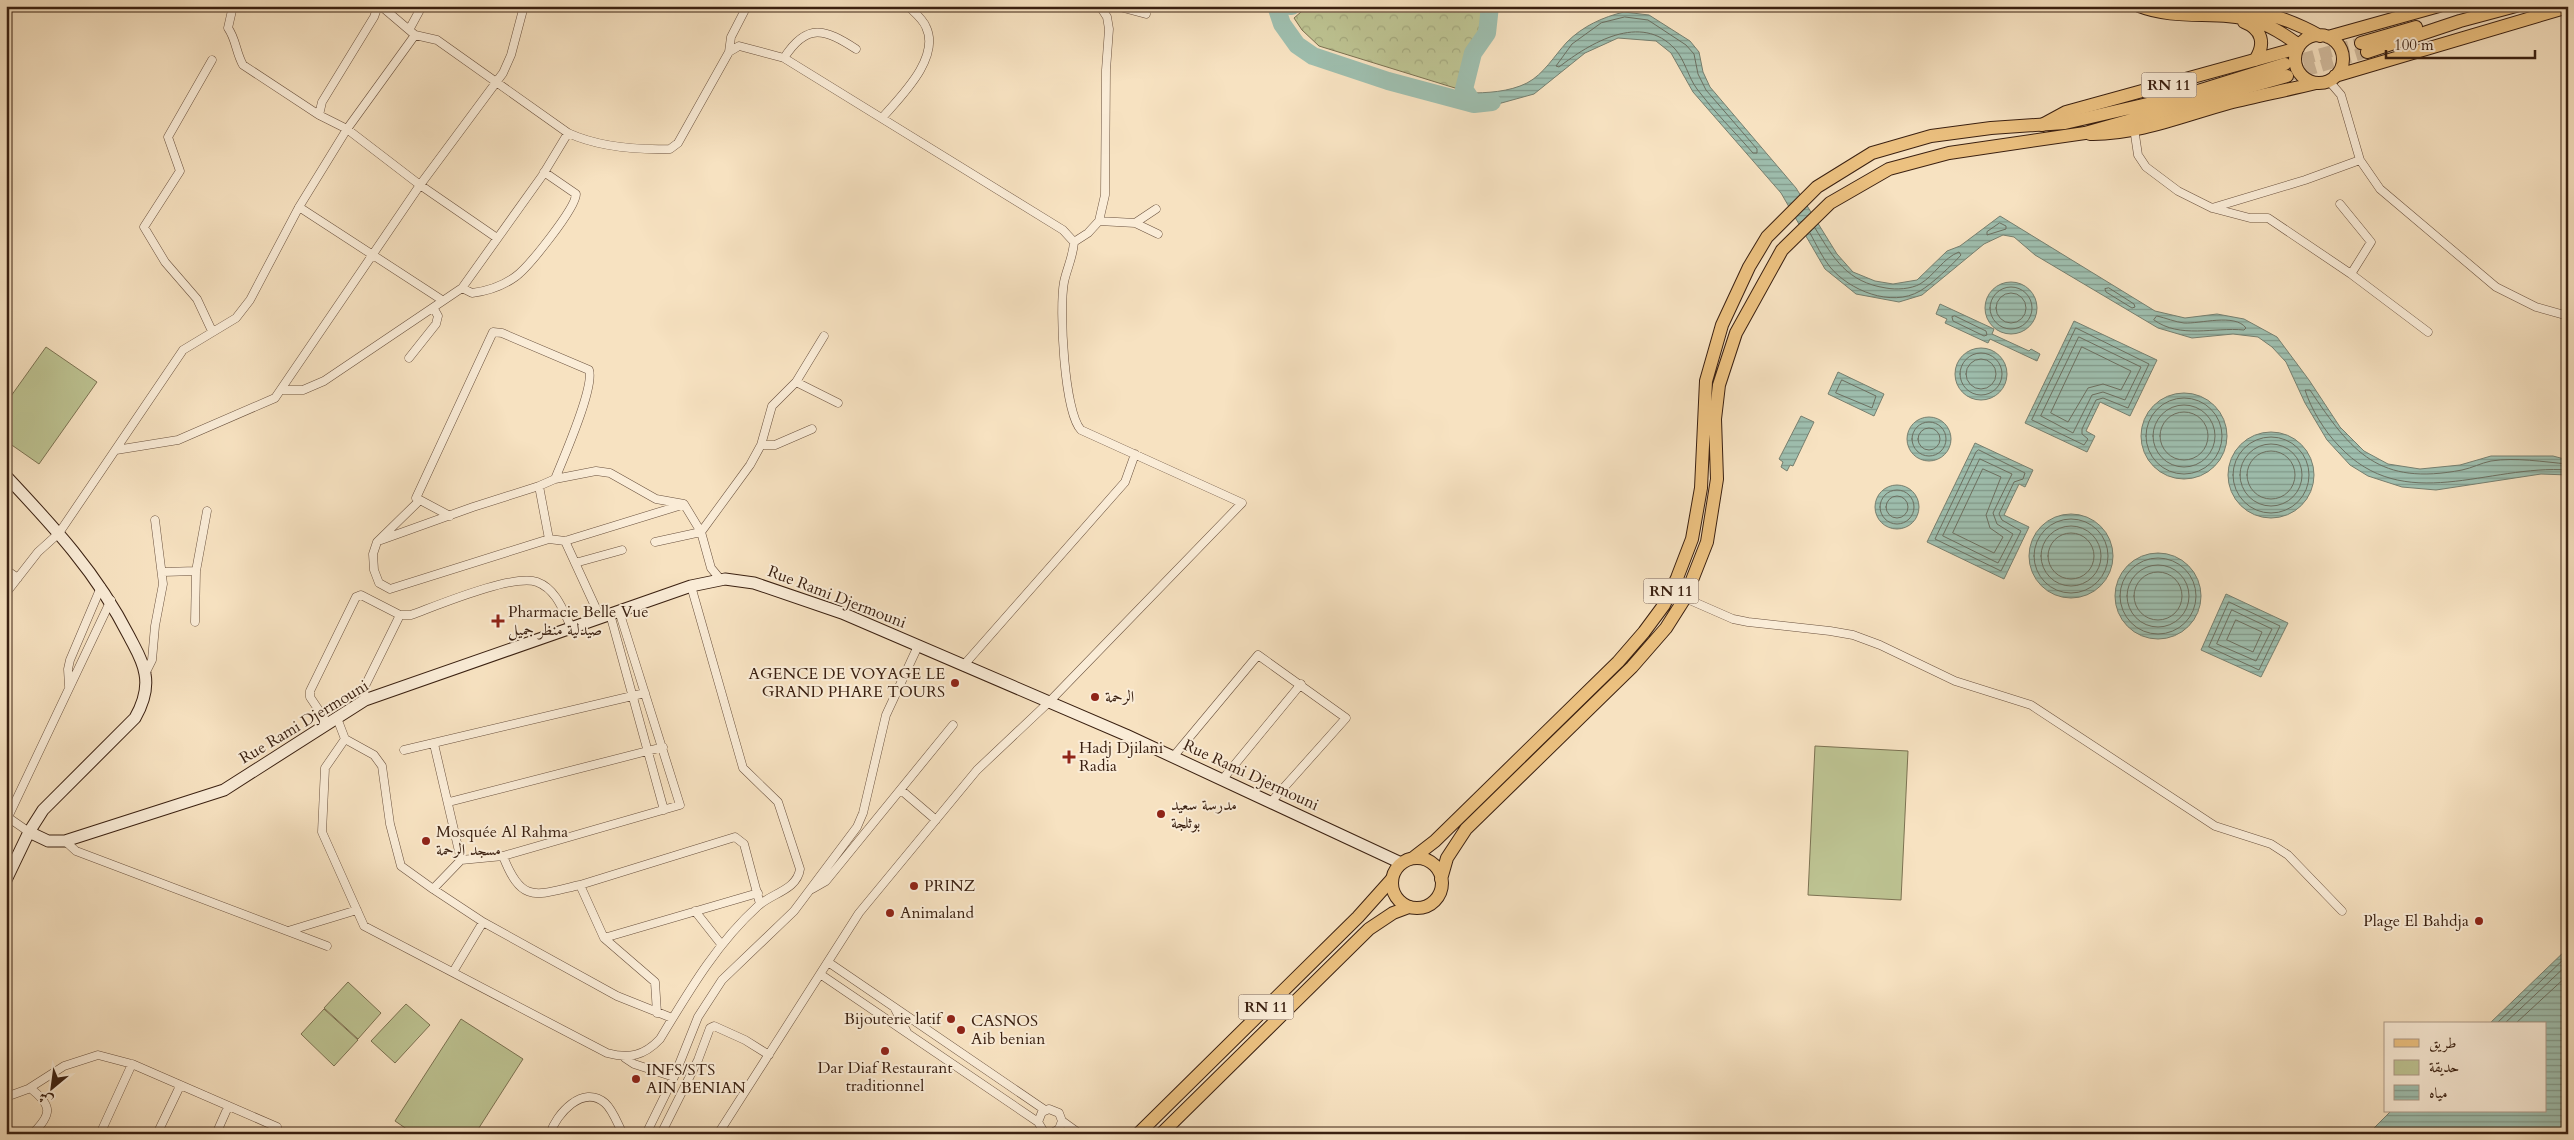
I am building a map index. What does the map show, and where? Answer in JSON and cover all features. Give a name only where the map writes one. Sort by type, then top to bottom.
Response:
[{"type":"main road","points":[[2139,6],[2180,15],[2232,12],[2277,16],[2324,36],[2339,47],[2342,62],[2332,78]]},
{"type":"main road","points":[[2439,6],[2358,31],[2312,36],[2299,47],[2295,55],[2298,70],[2308,80],[2316,83],[2568,7]]},
{"type":"main road","points":[[2488,6],[2364,47],[2516,6]]},
{"type":"main road","points":[[2232,12],[2264,24],[2299,47]]},
{"type":"main road","points":[[2232,12],[2251,25],[2260,34],[2261,47],[2255,60]]},
{"type":"main road","name":"RN 11","points":[[2041,126],[2066,112],[2299,47]]},
{"type":"main road","name":"RN 11","points":[[1413,858],[1436,841],[1618,662],[1664,605],[1677,578],[1693,530],[1701,488],[1706,381],[1722,325],[1749,267],[1767,237],[1817,187],[1872,154],[1931,136],[1991,128],[2066,123],[2286,70],[2085,134]]},
{"type":"main road","name":"RN 11","points":[[1441,879],[1447,858],[1466,829],[1632,667],[1666,628],[1685,598],[1707,542],[1717,479],[1715,419],[1719,385],[1736,333],[1782,250],[1830,203],[1889,169],[1940,155],[2085,134],[2103,134],[2316,83]]},
{"type":"main road","points":[[6,476],[59,533],[101,587],[110,600],[143,664],[145,674],[145,696],[135,718],[42,810],[6,880]]},
{"type":"main road","name":"Rue Rami Djermouni","points":[[29,832],[48,841],[65,841],[224,790],[365,700],[691,586],[721,580],[754,583],[842,613],[1173,757],[1401,864]]},
{"type":"main road","points":[[1413,858],[1428,861],[1439,872],[1441,879],[1439,896],[1433,902],[1418,908],[1409,907],[1395,896],[1392,879],[1401,864],[1413,858]]},
{"type":"main road","name":"RN 11","points":[[1138,1134],[1358,917],[1392,879]]},
{"type":"main road","name":"RN 11","points":[[1161,1134],[1369,929],[1392,913],[1409,907]]},
{"type":"street","points":[[234,6],[228,28],[233,35],[243,65],[319,114],[347,129],[420,185],[497,238]]},
{"type":"street","points":[[319,114],[322,102],[379,6],[412,33],[437,40],[494,83],[568,133],[587,142],[613,146],[670,148],[678,143],[729,52],[731,37],[747,6]]},
{"type":"street","points":[[6,593],[38,552],[59,533],[183,350],[236,318],[250,300],[299,207],[347,129],[412,33],[422,6]]},
{"type":"street","points":[[116,450],[178,440],[266,404],[282,390],[288,378],[420,185],[503,73],[511,55],[524,6]]},
{"type":"street","points":[[882,118],[921,70],[929,42],[926,26],[908,6]]},
{"type":"street","points":[[1074,242],[1088,233],[1099,221],[1105,195],[1106,70],[1109,29],[1107,17],[1100,6]]},
{"type":"street","points":[[1116,6],[1146,14]]},
{"type":"street","points":[[784,58],[791,46],[804,36],[815,32],[832,34],[856,48]]},
{"type":"street","points":[[718,1134],[859,913],[977,770],[1049,702],[1242,503],[1080,430],[1075,424],[1069,400],[1060,313],[1064,281],[1074,256],[1074,242],[1064,230],[784,58],[739,46],[729,52]]},
{"type":"street","points":[[212,60],[168,137],[180,171],[144,227],[165,262],[197,299],[212,331]]},
{"type":"street","points":[[2332,78],[2341,95],[2360,160],[2380,189],[2496,287],[2536,307],[2568,316]]},
{"type":"street","points":[[2134,128],[2138,155],[2146,167],[2178,191],[2212,208],[2250,218],[2268,218],[2351,274],[2428,332]]},
{"type":"street","points":[[282,390],[303,390],[324,381],[434,309],[442,300],[462,288],[544,172],[568,133]]},
{"type":"street","points":[[2212,208],[2305,180],[2360,160]]},
{"type":"street","points":[[462,288],[472,293],[494,289],[515,277],[530,263],[567,214],[576,194],[544,172]]},
{"type":"street","points":[[2340,204],[2371,242],[2351,274]]},
{"type":"street","points":[[299,207],[442,300]]},
{"type":"street","points":[[1135,223],[1156,209]]},
{"type":"street","points":[[1099,221],[1135,223],[1158,234]]},
{"type":"street","points":[[409,358],[436,324],[438,316],[434,309]]},
{"type":"street","points":[[450,516],[416,498],[494,332],[497,331],[589,370],[591,376],[585,400],[555,480]]},
{"type":"street","points":[[655,542],[701,532],[750,466],[761,445],[772,406],[796,382],[824,336]]},
{"type":"street","points":[[796,382],[838,403]]},
{"type":"street","points":[[761,445],[775,445],[812,429]]},
{"type":"street","points":[[963,666],[1125,482],[1135,454]]},
{"type":"street","points":[[377,542],[555,480],[596,471],[610,474],[656,499],[684,504],[701,532],[711,568],[721,580]]},
{"type":"street","points":[[539,486],[549,539]]},
{"type":"street","points":[[420,500],[377,542],[373,554],[374,570],[379,583],[390,589],[549,539],[565,541],[684,504]]},
{"type":"street","points":[[195,622],[196,571],[207,511]]},
{"type":"street","points":[[145,674],[152,660],[163,572],[155,520]]},
{"type":"street","points":[[433,889],[461,860],[503,856],[680,805],[663,747],[644,694],[610,614],[575,563],[565,541]]},
{"type":"street","points":[[575,563],[622,550]]},
{"type":"street","points":[[6,570],[18,578]]},
{"type":"street","points":[[163,572],[196,571]]},
{"type":"street","points":[[571,627],[558,599],[546,587],[536,581],[513,580],[411,615],[400,615],[361,595],[356,597],[310,692],[310,697],[333,721],[345,739],[374,756],[382,766],[390,824],[401,866],[483,922],[617,996],[672,1018]]},
{"type":"street","points":[[625,1058],[650,1049],[660,1039],[721,944],[760,904],[789,887],[799,877],[800,870],[778,802],[743,768],[691,586]]},
{"type":"street","points":[[69,688],[68,669],[70,660],[101,587]]},
{"type":"street","points":[[1685,598],[1740,620],[1853,636],[1880,645],[1955,681],[2031,705],[2215,826],[2271,844],[2288,855],[2342,911]]},
{"type":"street","points":[[29,832],[7,816],[110,600]]},
{"type":"street","points":[[610,614],[646,751],[664,810]]},
{"type":"street","points":[[365,700],[364,688],[400,615]]},
{"type":"street","points":[[646,1134],[674,1077],[698,1017],[722,980],[794,911],[857,827],[863,813],[886,715],[918,646]]},
{"type":"street","points":[[1173,757],[1258,655],[1346,718],[1272,802]]},
{"type":"street","points":[[1222,780],[1301,684]]},
{"type":"street","points":[[404,750],[644,694]]},
{"type":"street","points":[[809,890],[826,881],[954,725]]},
{"type":"street","points":[[345,739],[325,768],[322,832],[364,926],[607,1053],[674,1077]]},
{"type":"street","points":[[434,744],[461,860]]},
{"type":"street","points":[[449,802],[663,747]]},
{"type":"street","points":[[901,790],[936,820]]},
{"type":"street","points":[[503,856],[510,874],[528,892],[536,895],[580,885],[735,837],[744,844],[760,904]]},
{"type":"street","points":[[65,841],[76,851],[327,946]]},
{"type":"street","points":[[580,885],[604,938],[655,982],[657,1013]]},
{"type":"street","points":[[604,938],[758,893]]},
{"type":"street","points":[[288,931],[357,910]]},
{"type":"street","points":[[695,911],[721,944]]},
{"type":"street","points":[[454,972],[483,922]]},
{"type":"street","points":[[828,962],[1045,1110],[1056,1111],[1062,1121],[1080,1134]]},
{"type":"street","points":[[820,974],[1038,1122],[1044,1132],[1053,1133],[1059,1129],[1062,1121]]},
{"type":"street","points":[[894,1007],[907,1032]]},
{"type":"street","points":[[661,1134],[698,1060],[710,1028],[714,1026],[745,1040],[769,1055]]},
{"type":"street","points":[[6,1097],[30,1088],[64,1066],[98,1055],[132,1064],[277,1127],[274,1134]]},
{"type":"street","points":[[100,1134],[132,1064]]},
{"type":"street","points":[[157,1134],[180,1086]]},
{"type":"street","points":[[30,1088],[45,1100],[48,1106],[46,1116],[32,1134]]},
{"type":"street","points":[[550,1134],[555,1120],[574,1101],[592,1098],[606,1104],[623,1134]]},
{"type":"street","points":[[216,1134],[228,1107]]},
{"type":"street","points":[[1038,1122],[1040,1115],[1045,1110]]},
{"type":"green space","points":[[1308,6],[1484,6],[1483,31],[1469,55],[1460,87],[1455,88],[1319,46],[1302,30],[1294,18]]},
{"type":"green space","points":[[46,347],[97,382],[39,464],[6,441],[6,403]]},
{"type":"green space","points":[[1815,746],[1908,751],[1901,900],[1808,895]]},
{"type":"green space","points":[[348,982],[381,1013],[358,1039],[324,1008]]},
{"type":"green space","points":[[406,1004],[430,1025],[395,1063],[371,1041]]},
{"type":"green space","points":[[324,1009],[358,1040],[334,1066],[301,1034]]},
{"type":"green space","points":[[461,1019],[523,1059],[475,1134],[414,1134],[395,1121]]},
{"type":"water","points":[[1624,12],[1649,15],[1690,41],[1699,52],[1703,72],[1710,87],[1796,188],[1837,254],[1853,272],[1875,281],[1893,284],[1917,280],[1947,251],[1960,246],[2000,216],[2155,311],[2185,318],[2217,314],[2244,319],[2277,337],[2309,380],[2340,427],[2364,451],[2388,464],[2420,469],[2460,465],[2491,456],[2553,456],[2568,460],[2568,475],[2541,474],[2436,490],[2402,487],[2368,476],[2350,465],[2327,440],[2305,403],[2286,362],[2272,347],[2258,337],[2233,334],[2192,338],[2158,328],[2035,255],[2014,237],[2003,235],[1984,244],[1922,295],[1899,302],[1856,294],[1825,269],[1781,193],[1693,92],[1671,53],[1656,41],[1618,38],[1585,53],[1534,94],[1487,107],[1474,104],[1467,93],[1505,90],[1527,83],[1544,70],[1567,42],[1580,31],[1601,19]]},
{"type":"water","points":[[2011,282],[2025,286],[2033,294],[2037,308],[2033,322],[2025,330],[2011,334],[1997,330],[1989,322],[1985,308],[1989,294],[1997,286]]},
{"type":"water","points":[[1940,304],[1994,329],[1992,334],[2040,354],[2037,361],[1990,339],[1988,343],[1945,323],[1947,319],[1936,314]]},
{"type":"water","points":[[2074,321],[2157,360],[2130,416],[2100,402],[2086,431],[2095,436],[2087,452],[2025,423]]},
{"type":"water","points":[[1981,348],[1991,350],[1999,356],[2005,364],[2007,374],[2005,384],[1999,392],[1991,398],[1981,400],[1971,398],[1963,392],[1957,384],[1955,374],[1957,364],[1963,356],[1971,350]]},
{"type":"water","points":[[1838,372],[1884,394],[1874,416],[1828,394]]},
{"type":"water","points":[[2184,393],[2208,400],[2220,412],[2227,436],[2220,460],[2208,472],[2184,479],[2160,472],[2148,460],[2141,436],[2148,412],[2160,400]]},
{"type":"water","points":[[1801,416],[1814,422],[1793,466],[1790,465],[1787,471],[1781,467],[1783,462],[1779,459]]},
{"type":"water","points":[[1933,417],[1945,423],[1950,430],[1950,448],[1945,455],[1938,460],[1925,461],[1917,458],[1910,451],[1907,435],[1910,427],[1917,420]]},
{"type":"water","points":[[2271,432],[2295,439],[2307,451],[2314,475],[2307,499],[2295,511],[2271,518],[2247,511],[2235,499],[2228,475],[2235,451],[2247,439]]},
{"type":"water","points":[[1975,443],[2033,470],[2025,487],[2019,484],[2004,515],[2029,527],[2004,579],[1927,542]]},
{"type":"water","points":[[1897,485],[1909,489],[1915,495],[1919,507],[1915,519],[1909,525],[1897,529],[1885,525],[1879,519],[1875,507],[1879,495],[1885,489]]},
{"type":"water","points":[[2071,514],[2087,517],[2101,526],[2110,540],[2113,556],[2110,572],[2101,586],[2087,595],[2071,598],[2055,595],[2041,586],[2032,572],[2029,556],[2032,540],[2041,526],[2055,517]]},
{"type":"water","points":[[2158,553],[2182,560],[2194,572],[2201,596],[2194,620],[2182,632],[2158,639],[2134,632],[2122,620],[2115,596],[2122,572],[2134,560]]},
{"type":"water","points":[[2226,594],[2288,623],[2261,677],[2201,650]]},
{"type":"water","points":[[2568,948],[2568,1134],[2368,1134],[2390,1112],[2546,1112],[2546,1022],[2491,1022]]},
{"type":"waterway","points":[[1276,6],[1282,24],[1297,45],[1313,56],[1388,81],[1474,104]]},
{"type":"waterway","points":[[1490,6],[1487,33],[1473,53],[1464,89],[1474,104],[1492,102]]},
{"type":"tunnel","points":[[2285,64],[2361,43]]},
{"type":"tunnel","points":[[2287,76],[2367,52]]},
{"type":"place","name":"Pharmacie Belle Vue صيدلية منظر جميل","points":[[498,621]]},
{"type":"place","name":"AGENCE DE VOYAGE LE GRAND PHARE TOURS","points":[[955,683]]},
{"type":"place","name":"الرحمة","points":[[1095,697]]},
{"type":"place","name":"Hadj Djilani Radia","points":[[1069,757]]},
{"type":"place","name":"مدرسة سعيد بوثلجة","points":[[1161,814]]},
{"type":"place","name":"Mosquée Al Rahma مسجد الرحمة","points":[[426,841]]},
{"type":"place","name":"PRINZ","points":[[914,886]]},
{"type":"place","name":"Animaland","points":[[890,913]]},
{"type":"place","name":"Plage El Bahdja","points":[[2479,921]]},
{"type":"place","name":"Bijouterie latif","points":[[951,1019]]},
{"type":"place","name":"CASNOS Aib benian","points":[[961,1030]]},
{"type":"place","name":"Dar Diaf Restaurant traditionnel","points":[[885,1051]]},
{"type":"place","name":"INFS/STS AIN BENIAN","points":[[636,1079]]}]
